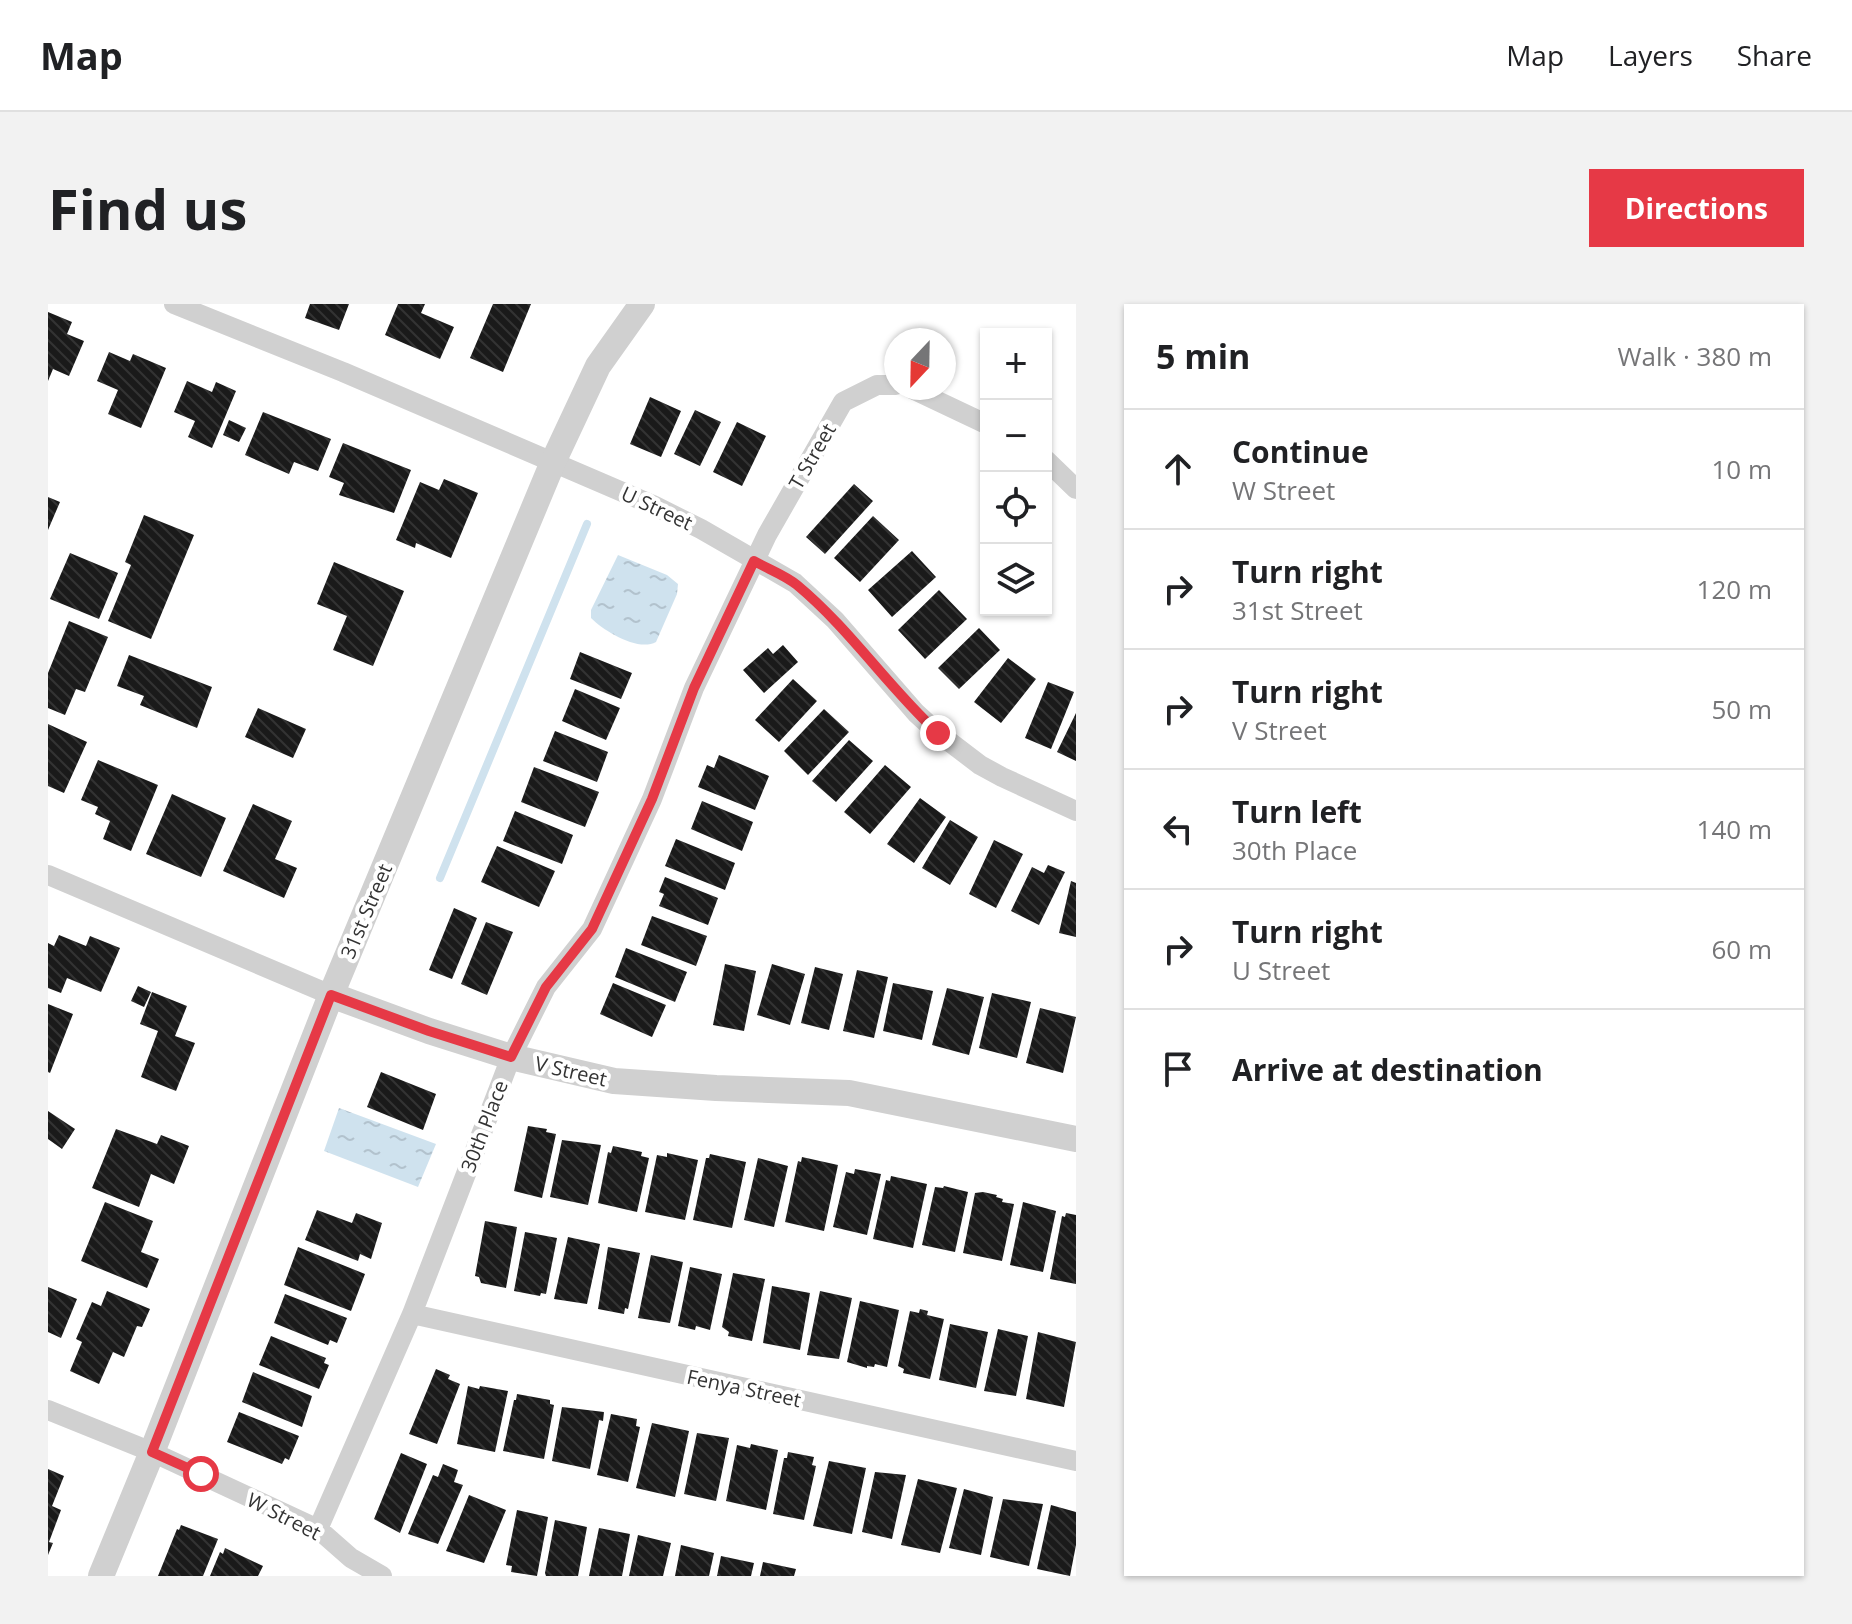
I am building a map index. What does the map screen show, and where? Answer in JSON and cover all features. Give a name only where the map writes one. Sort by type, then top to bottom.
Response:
[{"type":"street","name":"U Street","points":[[174,304],[671,513],[795,583],[938,733],[991,771],[1076,811]]},
{"type":"street","name":"31st Street","points":[[101,1576],[331,995],[553,462],[598,366],[642,304]]},
{"type":"street","name":"T Street","points":[[754,561],[843,402],[877,385],[884,385]]},
{"type":"street","points":[[935,400],[980,421]]},
{"type":"street","points":[[1052,466],[1076,489]]},
{"type":"street","name":"30th Place","points":[[318,1529],[412,1314],[511,1057],[546,987],[592,929],[652,799],[694,688],[754,561]]},
{"type":"street","name":"V Street","points":[[48,875],[331,995],[511,1057],[614,1081],[849,1093],[1076,1139]]},
{"type":"street","name":"Fenya Street","points":[[412,1314],[1076,1461]]},
{"type":"street","name":"W Street","points":[[48,1410],[152,1452],[318,1529],[351,1558],[382,1576]]},
{"type":"water","points":[[618,555],[667,575],[678,584],[677,594],[656,642],[631,642],[604,629],[591,618],[591,610]]},
{"type":"water","points":[[339,1108],[436,1144],[418,1187],[324,1151]]},
{"type":"building","points":[[310,304],[349,304],[339,330],[305,318]]},
{"type":"building","points":[[398,304],[425,304],[421,313],[454,327],[440,359],[385,335]]},
{"type":"building","points":[[493,304],[531,304],[503,372],[470,358]]},
{"type":"building","points":[[48,312],[72,322],[67,334],[84,341],[69,376],[53,369],[48,381]]},
{"type":"building","points":[[109,352],[130,361],[133,354],[166,368],[141,428],[108,414],[118,390],[97,381]]},
{"type":"building","points":[[187,381],[212,392],[216,382],[236,391],[212,448],[188,437],[195,421],[174,412]]},
{"type":"building","points":[[650,397],[681,411],[661,457],[630,444]]},
{"type":"building","points":[[695,410],[721,422],[700,466],[674,454]]},
{"type":"building","points":[[263,412],[331,439],[318,471],[294,462],[289,474],[245,455]]},
{"type":"building","points":[[229,420],[246,428],[239,442],[223,435]]},
{"type":"building","points":[[737,422],[766,436],[742,486],[713,472]]},
{"type":"building","points":[[343,443],[411,470],[394,513],[339,495],[344,483],[329,477]]},
{"type":"building","points":[[444,479],[478,493],[451,558],[416,543],[415,548],[396,540],[420,482],[439,490]]},
{"type":"building","points":[[854,484],[873,501],[825,554],[806,537]]},
{"type":"building","points":[[48,497],[60,502],[48,530]]},
{"type":"building","points":[[144,515],[194,535],[151,639],[108,621],[131,565],[125,562]]},
{"type":"building","points":[[873,516],[899,540],[860,582],[834,558]]},
{"type":"building","points":[[912,551],[936,577],[892,617],[868,590]]},
{"type":"building","points":[[70,553],[118,573],[99,619],[50,599]]},
{"type":"building","points":[[334,562],[404,591],[373,666],[333,650],[347,616],[317,604]]},
{"type":"building","points":[[939,590],[967,619],[925,659],[898,630]]},
{"type":"building","points":[[69,621],[108,637],[85,692],[76,689],[65,715],[48,708],[48,673]]},
{"type":"building","points":[[979,628],[1000,650],[959,689],[938,668]]},
{"type":"building","points":[[783,645],[798,662],[764,693],[743,670],[768,648],[773,654]]},
{"type":"building","points":[[580,652],[632,673],[621,699],[570,679]]},
{"type":"building","points":[[129,655],[212,687],[197,728],[140,705],[144,696],[117,686]]},
{"type":"building","points":[[1008,658],[1036,679],[1001,723],[974,702]]},
{"type":"building","points":[[793,679],[817,701],[779,742],[755,720]]},
{"type":"building","points":[[1048,682],[1074,692],[1051,749],[1025,738]]},
{"type":"building","points":[[575,689],[620,708],[606,740],[562,721]]},
{"type":"building","points":[[258,708],[306,729],[293,758],[245,737]]},
{"type":"building","points":[[824,709],[849,732],[808,775],[784,751]]},
{"type":"building","points":[[1076,713],[1076,761],[1057,752]]},
{"type":"building","points":[[48,724],[87,742],[64,793],[48,786]]},
{"type":"building","points":[[555,731],[608,752],[597,782],[543,761]]},
{"type":"building","points":[[849,740],[873,761],[836,802],[812,781]]},
{"type":"building","points":[[719,755],[769,776],[755,810],[698,787],[707,765],[714,768]]},
{"type":"building","points":[[98,760],[158,785],[131,851],[103,839],[110,821],[95,814],[98,807],[81,800]]},
{"type":"building","points":[[885,765],[911,787],[870,834],[844,812]]},
{"type":"building","points":[[534,767],[599,792],[585,827],[521,802]]},
{"type":"building","points":[[172,794],[226,818],[201,877],[146,854]]},
{"type":"building","points":[[920,798],[946,817],[914,863],[887,844]]},
{"type":"building","points":[[702,801],[753,822],[742,851],[691,829]]},
{"type":"building","points":[[253,804],[292,821],[275,859],[297,868],[284,898],[223,871]]},
{"type":"building","points":[[515,811],[573,835],[562,864],[503,841]]},
{"type":"building","points":[[950,820],[978,837],[950,885],[922,868]]},
{"type":"building","points":[[676,839],[735,863],[725,890],[665,866]]},
{"type":"building","points":[[994,840],[1023,854],[996,908],[969,894]]},
{"type":"building","points":[[497,846],[555,871],[539,907],[481,882]]},
{"type":"building","points":[[1048,865],[1065,872],[1039,925],[1011,911],[1032,867],[1044,873]]},
{"type":"building","points":[[665,877],[718,898],[708,925],[659,906],[664,894],[659,892]]},
{"type":"building","points":[[1071,881],[1076,883],[1076,937],[1059,933]]},
{"type":"building","points":[[454,908],[477,918],[452,979],[429,970]]},
{"type":"building","points":[[652,916],[707,936],[696,966],[641,945]]},
{"type":"building","points":[[486,922],[513,932],[487,995],[461,984]]},
{"type":"building","points":[[59,935],[86,946],[90,936],[120,948],[101,992],[67,978],[61,993],[48,988],[48,943],[54,946]]},
{"type":"building","points":[[626,948],[687,972],[675,1002],[615,977]]},
{"type":"building","points":[[725,964],[756,971],[744,1031],[713,1025]]},
{"type":"building","points":[[772,964],[805,974],[790,1025],[757,1015]]},
{"type":"building","points":[[815,967],[843,974],[829,1030],[801,1023]]},
{"type":"building","points":[[857,970],[888,977],[874,1038],[843,1031]]},
{"type":"building","points":[[613,983],[666,1005],[652,1037],[600,1014]]},
{"type":"building","points":[[893,983],[933,991],[922,1040],[883,1031]]},
{"type":"building","points":[[138,986],[151,992],[144,1007],[131,1001]]},
{"type":"building","points":[[947,988],[984,997],[969,1055],[932,1045]]},
{"type":"building","points":[[152,992],[187,1006],[175,1036],[195,1043],[176,1091],[141,1077],[158,1031],[140,1024]]},
{"type":"building","points":[[992,993],[1031,1002],[1017,1058],[979,1048]]},
{"type":"building","points":[[48,1004],[73,1014],[50,1073],[48,1072]]},
{"type":"building","points":[[1040,1008],[1076,1017],[1063,1073],[1026,1063]]},
{"type":"building","points":[[381,1072],[436,1094],[423,1130],[367,1107]]},
{"type":"building","points":[[48,1111],[75,1129],[62,1149],[48,1139]]},
{"type":"building","points":[[528,1126],[556,1134],[542,1198],[514,1191]]},
{"type":"building","points":[[116,1129],[157,1144],[161,1135],[189,1146],[174,1184],[151,1174],[139,1207],[92,1188]]},
{"type":"building","points":[[562,1140],[601,1145],[588,1205],[550,1197]]},
{"type":"building","points":[[613,1146],[642,1152],[641,1156],[649,1158],[637,1212],[598,1203],[608,1152],[611,1153]]},
{"type":"building","points":[[667,1153],[698,1160],[685,1220],[645,1212],[657,1155],[667,1157]]},
{"type":"building","points":[[710,1154],[746,1162],[732,1228],[693,1220],[706,1158]]},
{"type":"building","points":[[802,1157],[838,1165],[824,1231],[785,1222],[798,1161],[801,1162]]},
{"type":"building","points":[[758,1158],[788,1166],[774,1227],[744,1220]]},
{"type":"building","points":[[855,1169],[881,1174],[867,1235],[833,1227],[846,1172],[854,1174]]},
{"type":"building","points":[[891,1176],[927,1184],[913,1248],[873,1239],[886,1180],[890,1181]]},
{"type":"building","points":[[935,1187],[968,1192],[955,1252],[922,1245]]},
{"type":"building","points":[[975,1193],[997,1195],[1003,1199],[1002,1202],[1014,1204],[1002,1261],[963,1253]]},
{"type":"building","points":[[105,1202],[153,1221],[141,1252],[159,1259],[147,1288],[81,1261]]},
{"type":"building","points":[[1023,1202],[1056,1211],[1043,1272],[1010,1265]]},
{"type":"building","points":[[317,1210],[352,1223],[356,1213],[382,1223],[371,1259],[360,1254],[358,1261],[305,1240]]},
{"type":"building","points":[[1066,1213],[1076,1215],[1076,1284],[1050,1279],[1062,1216],[1065,1217]]},
{"type":"building","points":[[485,1221],[517,1227],[506,1288],[481,1283],[475,1276]]},
{"type":"building","points":[[525,1232],[557,1238],[546,1294],[541,1293],[540,1296],[514,1291]]},
{"type":"building","points":[[568,1237],[600,1244],[587,1304],[554,1299]]},
{"type":"building","points":[[298,1247],[365,1274],[351,1311],[284,1285]]},
{"type":"building","points":[[608,1247],[640,1253],[628,1309],[625,1308],[624,1314],[598,1309]]},
{"type":"building","points":[[651,1255],[683,1262],[670,1323],[638,1318]]},
{"type":"building","points":[[690,1267],[722,1274],[710,1330],[678,1326]]},
{"type":"building","points":[[733,1273],[765,1279],[752,1341],[728,1336],[729,1332],[722,1327]]},
{"type":"building","points":[[772,1286],[810,1293],[800,1350],[763,1343]]},
{"type":"building","points":[[48,1287],[77,1299],[61,1338],[48,1332]]},
{"type":"building","points":[[107,1291],[150,1309],[142,1327],[137,1326],[124,1357],[113,1352],[99,1384],[70,1371],[82,1342],[76,1339],[92,1302],[101,1306]]},
{"type":"building","points":[[820,1291],[852,1298],[839,1359],[807,1355]]},
{"type":"building","points":[[285,1294],[347,1318],[337,1343],[330,1340],[328,1345],[274,1323]]},
{"type":"building","points":[[860,1301],[899,1310],[887,1367],[875,1364],[867,1368],[847,1362]]},
{"type":"building","points":[[920,1309],[928,1311],[927,1315],[944,1319],[930,1379],[903,1373],[904,1369],[898,1366],[910,1311],[919,1313]]},
{"type":"building","points":[[950,1324],[988,1332],[976,1388],[939,1380]]},
{"type":"building","points":[[998,1329],[1028,1336],[1016,1396],[984,1391]]},
{"type":"building","points":[[1038,1332],[1076,1342],[1064,1407],[1026,1399]]},
{"type":"building","points":[[271,1336],[326,1358],[324,1363],[329,1365],[319,1389],[259,1365]]},
{"type":"building","points":[[436,1369],[460,1384],[437,1444],[409,1434]]},
{"type":"building","points":[[253,1372],[312,1396],[302,1427],[242,1402]]},
{"type":"building","points":[[468,1386],[508,1391],[495,1452],[457,1444]]},
{"type":"building","points":[[517,1394],[550,1400],[550,1404],[554,1405],[544,1459],[503,1451]]},
{"type":"building","points":[[562,1407],[604,1412],[603,1421],[599,1420],[590,1469],[552,1461]]},
{"type":"building","points":[[239,1412],[299,1436],[289,1460],[285,1458],[282,1464],[227,1442]]},
{"type":"building","points":[[611,1414],[637,1419],[636,1426],[640,1427],[628,1482],[597,1475]]},
{"type":"building","points":[[652,1423],[689,1431],[675,1497],[636,1488]]},
{"type":"building","points":[[697,1433],[729,1438],[716,1501],[684,1494]]},
{"type":"building","points":[[751,1444],[778,1450],[766,1510],[726,1501],[737,1445],[750,1448]]},
{"type":"building","points":[[788,1452],[814,1457],[812,1465],[816,1466],[804,1520],[773,1514],[784,1458],[787,1458]]},
{"type":"building","points":[[401,1453],[427,1464],[400,1533],[374,1519]]},
{"type":"building","points":[[829,1461],[866,1468],[852,1534],[813,1526]]},
{"type":"building","points":[[443,1464],[458,1470],[454,1482],[463,1485],[438,1544],[408,1534],[433,1475],[438,1477]]},
{"type":"building","points":[[48,1469],[64,1476],[52,1506],[61,1510],[49,1542],[53,1543],[48,1555]]},
{"type":"building","points":[[875,1472],[906,1475],[892,1539],[862,1532]]},
{"type":"building","points":[[918,1479],[957,1488],[940,1553],[901,1545]]},
{"type":"building","points":[[964,1489],[993,1497],[981,1555],[949,1548]]},
{"type":"building","points":[[469,1495],[506,1510],[484,1563],[446,1551]]},
{"type":"building","points":[[1003,1499],[1043,1504],[1029,1566],[990,1557]]},
{"type":"building","points":[[1051,1505],[1076,1512],[1076,1545],[1070,1576],[1037,1569]]},
{"type":"building","points":[[517,1510],[548,1517],[537,1576],[511,1572],[512,1566],[506,1565]]},
{"type":"building","points":[[555,1520],[587,1527],[578,1576],[546,1576]]},
{"type":"building","points":[[181,1525],[218,1539],[203,1576],[158,1576],[177,1529]]},
{"type":"building","points":[[599,1528],[630,1534],[622,1576],[589,1576]]},
{"type":"building","points":[[638,1535],[671,1543],[663,1576],[629,1576]]},
{"type":"building","points":[[681,1545],[714,1553],[709,1576],[675,1576]]},
{"type":"building","points":[[225,1548],[263,1566],[258,1576],[210,1576],[220,1552],[223,1554]]},
{"type":"building","points":[[721,1556],[754,1563],[751,1576],[717,1576]]},
{"type":"building","points":[[763,1562],[796,1569],[794,1576],[760,1576]]},
{"type":"waterway","points":[[440,878],[587,524]]},
{"type":"route","points":[[201,1474],[152,1452],[331,995],[511,1057],[546,987],[592,929],[652,799],[694,688],[754,561],[795,583],[835,620],[916,713],[938,733]]}]
